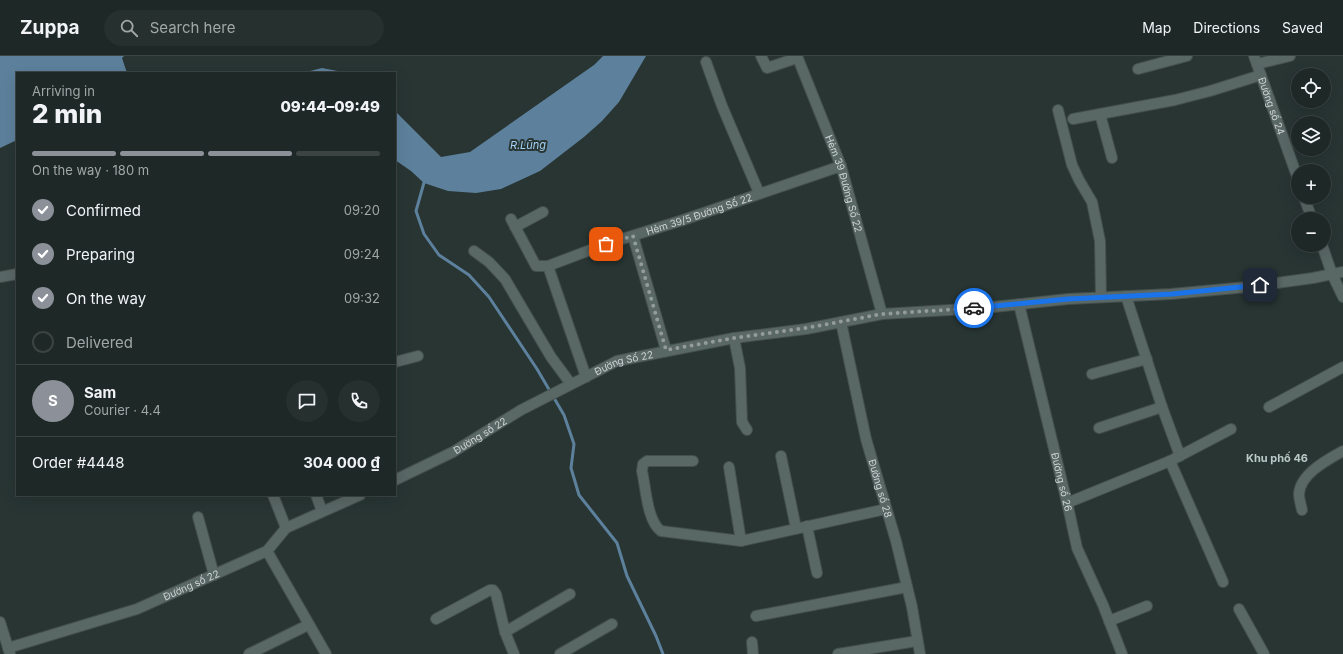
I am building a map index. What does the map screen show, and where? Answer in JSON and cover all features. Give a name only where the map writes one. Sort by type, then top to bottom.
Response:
[{"type":"street","points":[[761,56],[767,68],[797,57]]},
{"type":"street","points":[[1138,69],[1187,56]]},
{"type":"street","points":[[1256,60],[1290,56]]},
{"type":"street","name":"Hẻm 39 Đường Số 22","points":[[797,57],[841,166],[882,314]]},
{"type":"street","name":"Đường số 24","points":[[1256,60],[1293,164]]},
{"type":"street","name":"Hẻm 39/5 Đường Số 22","points":[[706,62],[722,106],[759,193]]},
{"type":"street","points":[[1073,119],[1175,100],[1261,75]]},
{"type":"street","points":[[1058,110],[1072,165],[1092,202],[1100,241],[1101,298]]},
{"type":"street","points":[[1100,114],[1112,158]]},
{"type":"street","name":"Hẻm 39/5 Đường Số 22","points":[[548,266],[606,244],[683,220],[841,166]]},
{"type":"street","points":[[543,212],[513,223],[536,266],[548,266],[586,377]]},
{"type":"street","points":[[633,236],[666,350]]},
{"type":"street","points":[[474,251],[489,262],[505,279],[567,386]]},
{"type":"street","points":[[1324,252],[1332,274],[1343,297]]},
{"type":"street","points":[[1332,274],[1343,272]]},
{"type":"street","points":[[0,278],[16,274]]},
{"type":"street","name":"Đường Số 22","points":[[567,386],[617,361],[666,350],[734,338],[806,328],[882,314],[984,308],[1068,299],[1172,294],[1247,286],[1332,274]]},
{"type":"street","points":[[1126,296],[1162,407],[1180,456]]},
{"type":"street","name":"Đường số 26","points":[[1019,304],[1077,548],[1122,654]]},
{"type":"street","name":"Đường số 28","points":[[841,322],[866,439],[912,607],[920,654]]},
{"type":"street","points":[[734,338],[740,368],[742,422],[747,430]]},
{"type":"street","points":[[396,362],[418,356]]},
{"type":"street","points":[[1092,374],[1147,359]]},
{"type":"street","points":[[1269,407],[1343,368]]},
{"type":"street","name":"Đường số 22","points":[[396,480],[409,475],[453,452],[522,410],[567,386]]},
{"type":"street","points":[[1099,428],[1162,407]]},
{"type":"street","points":[[1067,503],[1170,461],[1231,429]]},
{"type":"street","points":[[1302,510],[1299,495],[1301,485],[1324,461],[1343,451]]},
{"type":"street","points":[[781,456],[796,528]]},
{"type":"street","points":[[693,461],[647,461],[643,464],[642,471],[652,519],[657,528],[661,531],[741,541],[886,508]]},
{"type":"street","points":[[1170,461],[1223,582]]},
{"type":"street","points":[[729,467],[741,541]]},
{"type":"street","points":[[273,496],[286,528]]},
{"type":"street","points":[[316,496],[322,511]]},
{"type":"street","name":"Đường số 22","points":[[9,651],[137,609],[266,551],[286,528],[358,496]]},
{"type":"street","points":[[198,517],[214,574]]},
{"type":"street","points":[[807,526],[817,573]]},
{"type":"street","points":[[266,551],[326,654]]},
{"type":"street","points":[[756,616],[907,587]]},
{"type":"street","points":[[436,619],[490,590],[493,590],[496,594],[505,632],[514,654]]},
{"type":"street","points":[[505,632],[570,594]]},
{"type":"street","points":[[1109,621],[1148,606]]},
{"type":"street","points":[[1239,609],[1264,654]]},
{"type":"street","points":[[0,622],[9,651]]},
{"type":"street","points":[[560,654],[612,624]]},
{"type":"street","points":[[249,654],[308,625]]},
{"type":"street","points":[[838,654],[917,640]]},
{"type":"street","points":[[752,642],[753,654]]},
{"type":"water","points":[[0,56],[124,56],[122,58],[127,72],[16,72],[16,140],[0,148]]},
{"type":"water","name":"R.Lũng","points":[[603,56],[646,56],[619,102],[602,121],[540,171],[501,189],[476,193],[448,191],[424,183],[411,171],[396,161],[396,112],[441,157],[470,152],[594,65]]},
{"type":"water","points":[[322,68],[343,72],[306,72]]},
{"type":"waterway","points":[[425,179],[416,211],[424,234],[439,255],[469,275],[489,297],[537,369],[564,415],[574,444],[571,468],[579,495],[617,543],[627,576],[663,654]]},
{"type":"way so far","points":[[606,244],[633,236],[666,350],[734,338],[806,328],[882,314],[974,308]]},
{"type":"district","name":"Khu phố 46","points":[[1277,458]]},
{"type":"route","points":[[974,308],[1068,299],[1172,294],[1260,285]]}]
